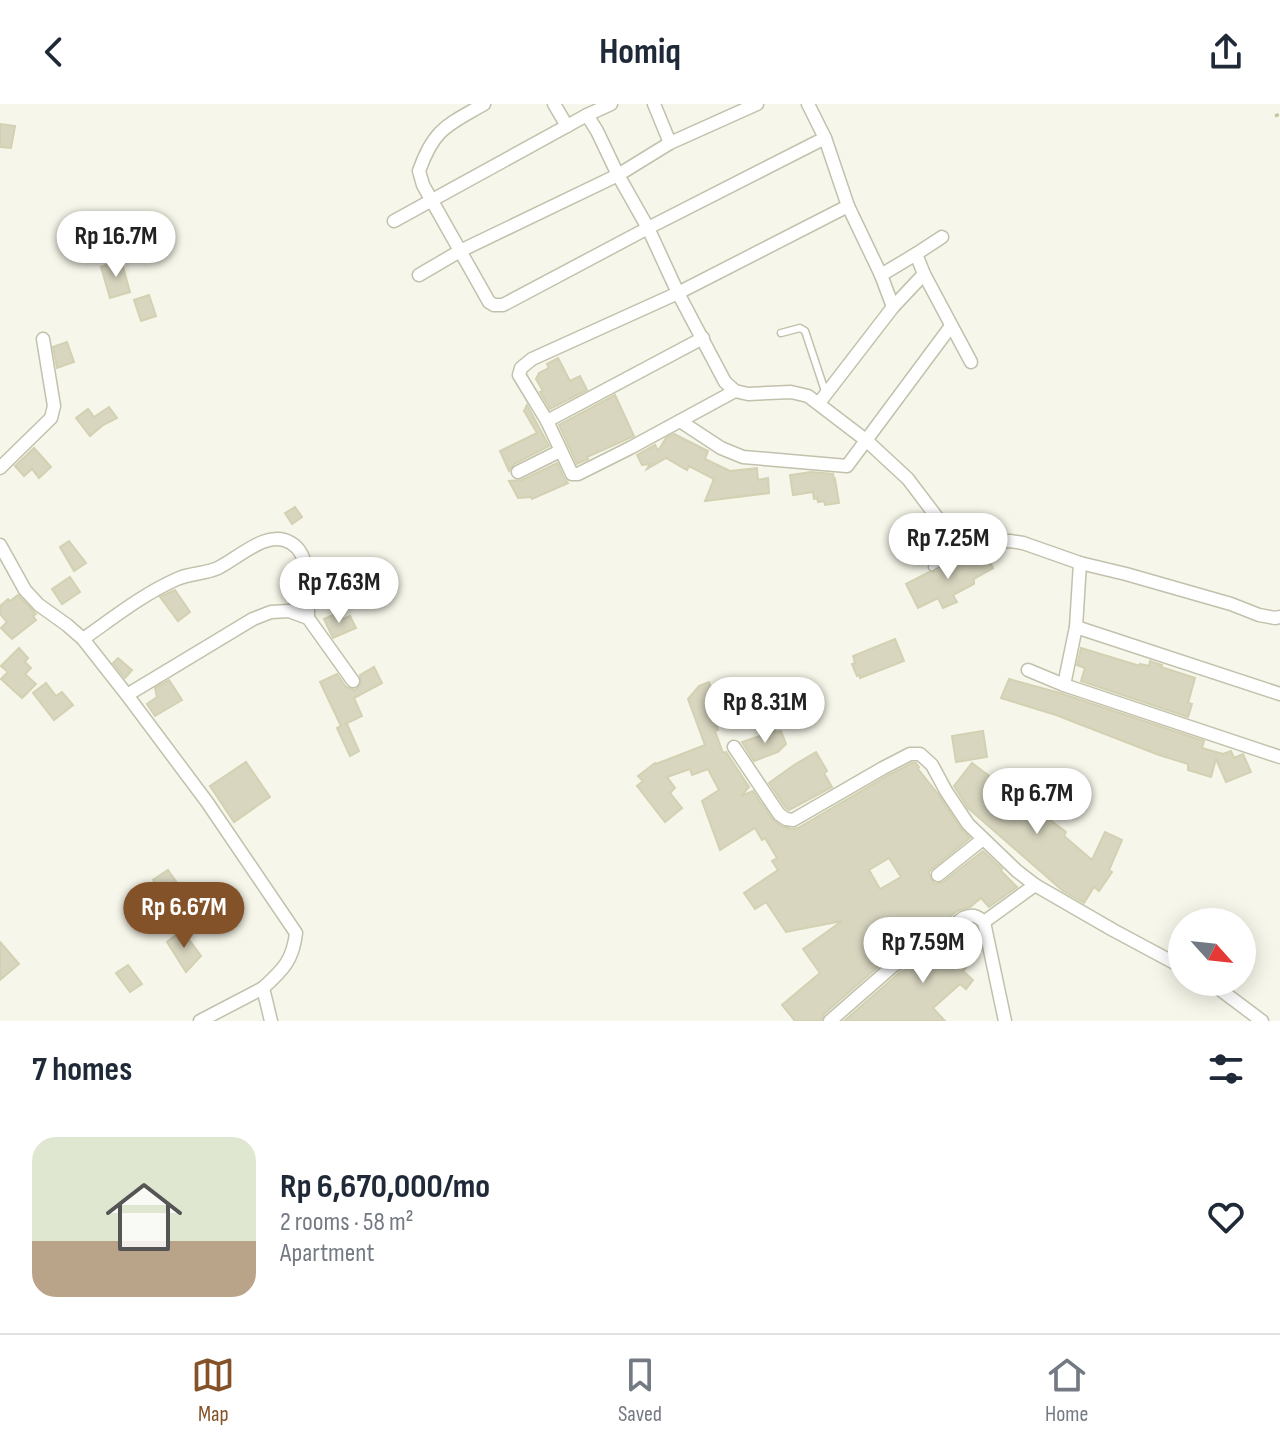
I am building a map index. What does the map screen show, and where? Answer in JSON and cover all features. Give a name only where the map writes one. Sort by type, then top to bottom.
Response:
[{"type":"street","points":[[484,104],[446,126],[434,137],[419,171],[423,185],[489,302],[494,305],[503,305],[825,138]]},
{"type":"street","points":[[554,104],[567,126]]},
{"type":"street","points":[[394,221],[611,104]]},
{"type":"street","points":[[654,104],[670,143]]},
{"type":"street","points":[[419,275],[460,251],[618,175],[670,143],[757,104]]},
{"type":"street","points":[[808,104],[825,138],[848,206],[893,307]]},
{"type":"street","points":[[587,115],[725,382],[735,391],[748,394],[799,393],[822,399],[908,479],[955,539],[971,544],[1023,543],[1080,563],[1231,604],[1259,615],[1280,617]]},
{"type":"street","points":[[735,391],[578,474],[572,474],[547,421],[519,375],[526,363],[678,293],[848,206]]},
{"type":"street","points":[[881,275],[942,237]]},
{"type":"street","points":[[916,254],[971,362]]},
{"type":"street","points":[[822,399],[893,307],[924,274]]},
{"type":"street","points":[[680,421],[721,448],[743,457],[847,466],[951,326]]},
{"type":"street","points":[[547,421],[703,338]]},
{"type":"street","points":[[0,468],[51,418],[54,406],[43,339]]},
{"type":"street","points":[[518,472],[560,451]]},
{"type":"street","points":[[83,639],[133,603],[179,578],[218,568],[263,542],[280,538],[299,549],[306,566],[308,618],[353,681]]},
{"type":"street","points":[[0,545],[25,590],[39,605],[83,639],[127,695],[207,802],[296,933],[294,949],[285,968],[263,988],[200,1021]]},
{"type":"street","points":[[1064,685],[1076,627],[1080,563]]},
{"type":"street","points":[[127,695],[253,619],[271,612],[289,611],[308,618]]},
{"type":"street","points":[[1076,627],[1280,694]]},
{"type":"street","points":[[1028,670],[1064,685],[1280,757]]},
{"type":"street","points":[[734,747],[779,814],[793,820],[883,768],[910,754],[920,754],[932,765],[968,824],[1017,871],[1035,885],[1168,959]]},
{"type":"street","points":[[938,875],[983,839]]},
{"type":"street","points":[[984,922],[1035,885]]},
{"type":"street","points":[[830,1021],[894,965],[920,953],[971,915],[984,922],[1005,1021]]},
{"type":"street","points":[[263,988],[271,1021]]},
{"type":"street","points":[[1229,996],[1262,1021]]},
{"type":"lane","points":[[781,333],[800,328],[805,331],[822,399]]},
{"type":"lane","points":[[932,567],[971,544]]},
{"type":"building","points":[[0,124],[15,126],[11,148],[0,147]]},
{"type":"building","points":[[121,260],[130,292],[110,298],[101,267]]},
{"type":"building","points":[[149,295],[156,316],[141,321],[134,300]]},
{"type":"building","points":[[67,342],[74,362],[57,368],[53,347]]},
{"type":"building","points":[[558,358],[570,381],[580,376],[587,390],[550,409],[536,379],[539,373],[549,368],[547,364]]},
{"type":"building","points":[[615,395],[634,436],[577,464],[559,425]]},
{"type":"building","points":[[527,405],[549,446],[514,464],[509,471],[500,451],[537,433],[524,411]]},
{"type":"building","points":[[109,407],[117,418],[90,436],[76,418],[88,409],[94,417]]},
{"type":"building","points":[[674,434],[708,451],[705,459],[730,471],[757,468],[758,480],[768,478],[769,493],[705,501],[714,479],[689,466],[687,470],[666,458],[647,469],[650,464],[642,465],[637,455],[655,445],[658,451],[666,438]]},
{"type":"building","points":[[34,448],[51,467],[39,478],[32,469],[24,476],[15,466]]},
{"type":"building","points":[[557,463],[568,483],[532,499],[518,498],[509,481],[522,480]]},
{"type":"building","points":[[811,472],[833,474],[839,503],[825,505],[824,501],[814,499],[813,492],[793,495],[790,475]]},
{"type":"building","points":[[295,507],[302,517],[292,524],[285,513]]},
{"type":"building","points":[[69,541],[86,563],[74,571],[60,547]]},
{"type":"building","points":[[986,553],[993,568],[974,579],[974,584],[953,595],[957,602],[943,608],[938,598],[918,608],[906,584],[951,563],[972,556],[973,560]]},
{"type":"building","points":[[70,577],[80,592],[62,604],[52,589]]},
{"type":"building","points":[[175,590],[190,612],[178,621],[160,597]]},
{"type":"building","points":[[18,595],[36,614],[33,616],[36,620],[12,639],[1,628],[7,622],[0,614],[0,606]]},
{"type":"building","points":[[340,612],[343,619],[350,616],[356,628],[333,638],[324,619]]},
{"type":"building","points":[[895,639],[904,661],[860,678],[860,675],[857,676],[852,664],[855,663],[853,656]]},
{"type":"building","points":[[19,648],[28,658],[25,662],[31,668],[25,674],[36,684],[22,698],[1,679],[8,672],[1,666]]},
{"type":"building","points":[[1081,648],[1140,666],[1149,666],[1150,661],[1195,678],[1188,703],[1192,704],[1188,717],[1081,681],[1085,668],[1077,665]]},
{"type":"building","points":[[118,658],[132,670],[125,678],[113,663]]},
{"type":"building","points":[[374,667],[382,683],[354,698],[362,716],[345,724],[359,751],[350,756],[337,728],[341,726],[320,682],[337,674],[346,687],[355,690],[361,684],[360,675]]},
{"type":"building","points":[[1009,679],[1204,741],[1202,748],[1223,754],[1231,751],[1234,758],[1243,754],[1251,772],[1226,782],[1216,759],[1211,777],[1188,770],[1188,764],[1001,698]]},
{"type":"building","points":[[169,680],[182,700],[155,716],[147,704],[157,697],[155,688]]},
{"type":"building","points":[[709,682],[722,716],[714,719],[718,730],[715,731],[723,753],[726,752],[749,787],[741,796],[753,791],[772,819],[781,826],[798,828],[887,776],[916,763],[970,838],[929,872],[931,880],[935,884],[943,882],[983,851],[1017,887],[989,907],[981,898],[970,907],[957,911],[915,945],[888,958],[824,1014],[821,1021],[795,1021],[782,1005],[820,973],[803,949],[842,921],[786,932],[766,902],[755,909],[744,893],[778,870],[772,861],[777,858],[755,828],[720,850],[702,801],[719,790],[708,769],[692,775],[690,769],[667,777],[675,788],[670,793],[682,808],[665,822],[637,786],[643,781],[638,776],[655,763],[705,745],[688,699],[699,686]],"holes":[[[889,858],[901,877],[880,889],[869,870]]]},
{"type":"building","points":[[46,683],[56,696],[62,692],[73,705],[54,720],[33,693]]},
{"type":"building","points":[[781,731],[786,744],[778,752],[754,761],[742,742]]},
{"type":"building","points":[[983,731],[987,757],[956,762],[952,736]]},
{"type":"building","points":[[816,752],[832,787],[789,810],[769,783]]},
{"type":"building","points":[[246,762],[270,797],[234,822],[210,786]]},
{"type":"building","points":[[972,763],[1043,819],[1045,816],[1066,832],[1064,836],[1092,860],[1105,832],[1122,840],[1109,870],[1112,872],[1099,891],[1094,887],[1084,903],[1063,891],[968,808],[954,786]]},
{"type":"building","points":[[168,870],[184,893],[172,903],[153,880]]},
{"type":"building","points":[[966,927],[978,939],[981,950],[963,971],[973,980],[966,989],[960,984],[933,1008],[945,1021],[844,1021],[899,973],[925,960]]},
{"type":"building","points":[[182,930],[201,956],[186,972],[167,942]]},
{"type":"building","points":[[0,942],[19,964],[0,980]]},
{"type":"building","points":[[128,965],[142,984],[130,992],[116,973]]}]
